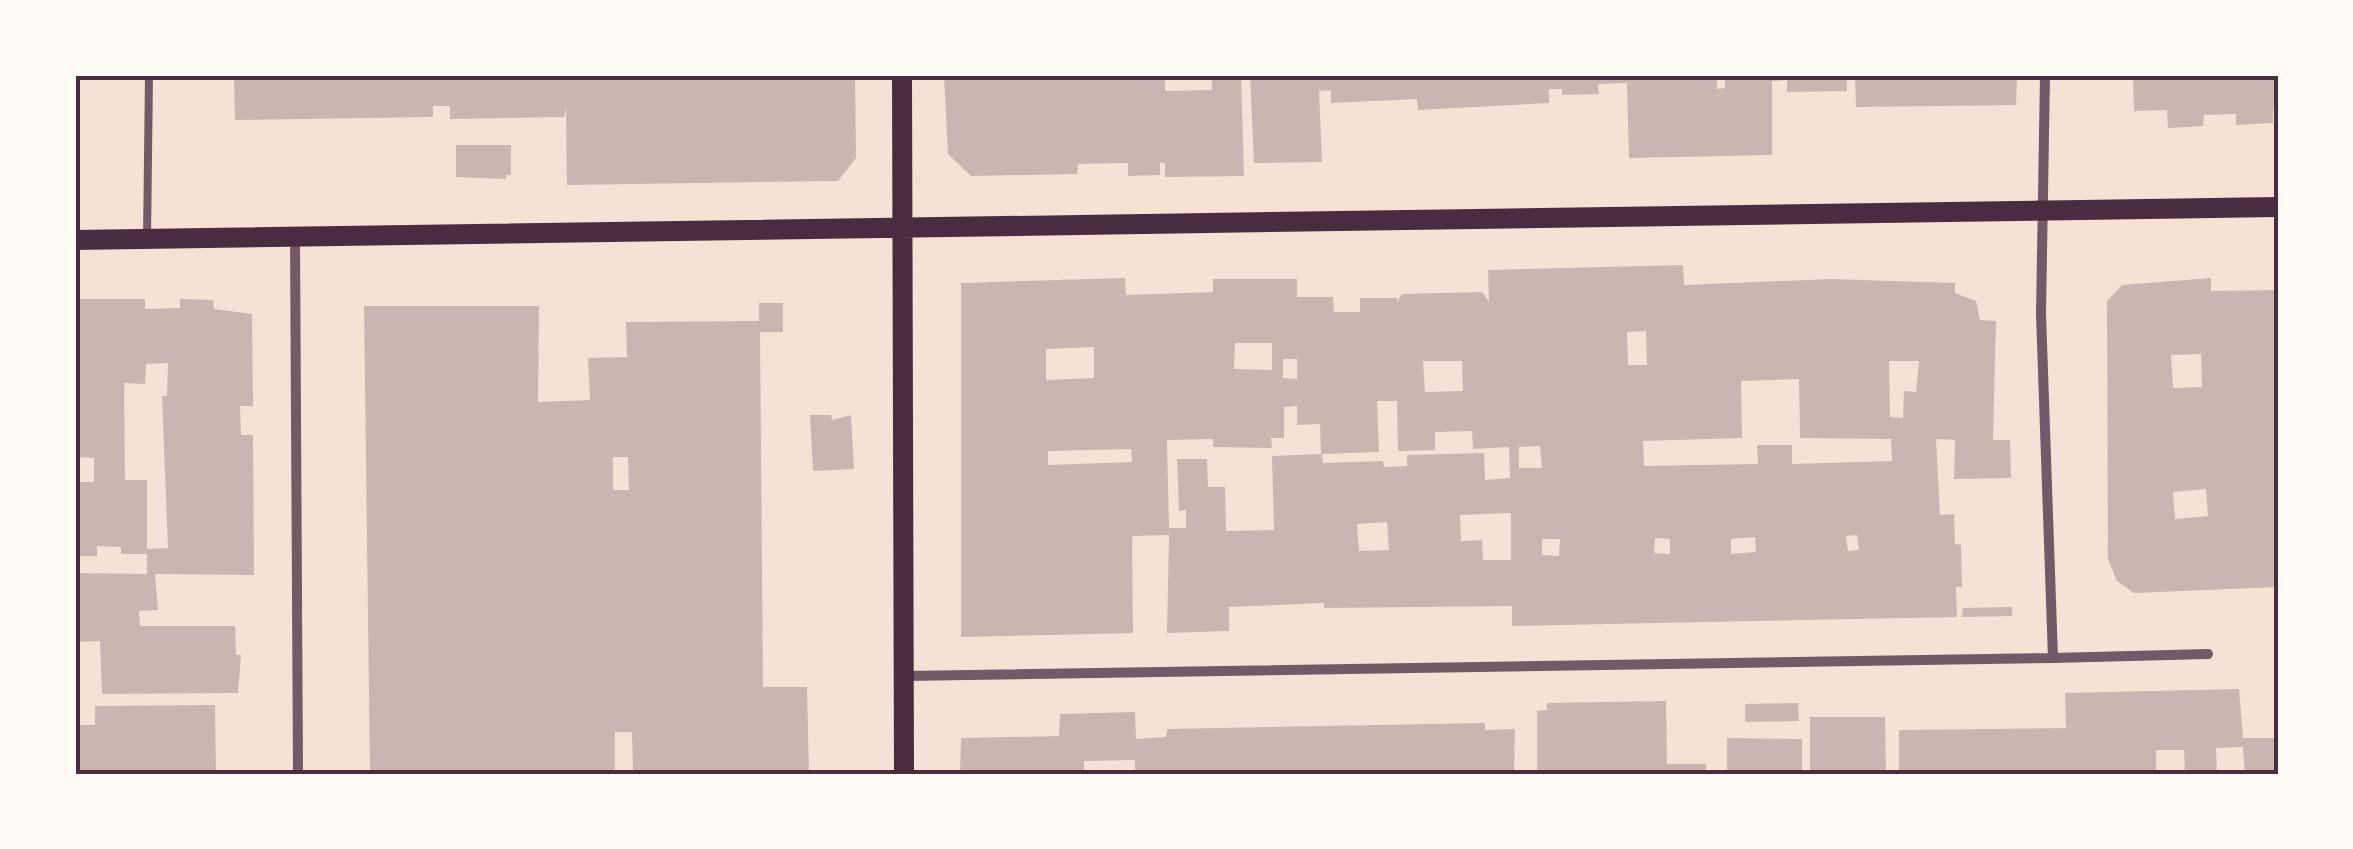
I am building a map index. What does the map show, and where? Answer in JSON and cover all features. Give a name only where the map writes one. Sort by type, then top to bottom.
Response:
[{"type":"main road","points":[[902,75],[904,774]]},
{"type":"main road","points":[[75,240],[2278,207]]},
{"type":"street","points":[[2045,75],[2041,210],[2053,658]]},
{"type":"street","points":[[295,236],[298,774]]},
{"type":"street","points":[[904,676],[2208,654]]},
{"type":"lane","points":[[148,75],[148,239]]},
{"type":"building","points":[[234,75],[855,75],[856,158],[838,181],[567,185],[566,108],[564,117],[450,119],[450,106],[433,106],[433,117],[235,120]]},
{"type":"building","points":[[944,75],[1165,75],[1165,91],[1212,90],[1212,75],[1241,75],[1244,176],[1165,177],[1165,163],[1160,163],[1160,175],[1128,176],[1128,163],[1078,164],[1077,174],[971,176],[948,154]]},
{"type":"building","points":[[1250,75],[1717,75],[1717,89],[1725,88],[1725,75],[1847,75],[1847,91],[1787,92],[1787,80],[1772,81],[1772,155],[1629,158],[1627,83],[1598,84],[1599,94],[1562,95],[1562,89],[1549,89],[1549,103],[1418,110],[1417,99],[1331,103],[1331,90],[1319,91],[1322,162],[1254,163]]},
{"type":"building","points":[[1855,75],[2017,75],[2016,105],[1856,107]]},
{"type":"building","points":[[2133,75],[2278,75],[2278,109],[2273,109],[2273,123],[2236,125],[2236,114],[2204,115],[2203,126],[2168,128],[2167,110],[2134,111]]},
{"type":"building","points":[[456,145],[511,145],[511,175],[506,175],[506,179],[456,177]]},
{"type":"building","points":[[1683,265],[1684,285],[1830,279],[1955,283],[1955,293],[1976,301],[1980,320],[1996,321],[1993,440],[2010,440],[2011,478],[1954,479],[1955,440],[1936,439],[1940,515],[1954,514],[1955,544],[1961,545],[1962,587],[1956,587],[1957,617],[1512,626],[1512,606],[1324,608],[1324,603],[1229,607],[1229,631],[1167,633],[1169,535],[1132,536],[1133,633],[961,637],[961,283],[1125,278],[1126,295],[1213,292],[1213,279],[1297,279],[1297,297],[1333,297],[1334,312],[1360,312],[1360,298],[1397,298],[1397,302],[1402,294],[1482,292],[1489,302],[1488,270]],"holes":[[[1646,331],[1647,365],[1628,365],[1627,332]],[[1235,343],[1272,343],[1272,370],[1234,369]],[[1094,347],[1094,378],[1046,380],[1046,349]],[[1283,359],[1297,359],[1297,379],[1283,378]],[[1423,361],[1462,361],[1463,391],[1425,392]],[[1889,361],[1919,361],[1916,392],[1904,391],[1903,418],[1890,417]],[[1799,379],[1800,438],[1891,439],[1892,461],[1792,464],[1792,445],[1757,445],[1758,464],[1644,466],[1643,441],[1742,438],[1741,381]],[[1377,401],[1397,401],[1398,451],[1435,450],[1435,432],[1472,431],[1473,449],[1509,447],[1510,478],[1485,480],[1484,453],[1407,455],[1407,466],[1384,467],[1383,461],[1323,463],[1322,454],[1379,452]],[[1297,406],[1297,425],[1320,424],[1321,454],[1272,456],[1274,530],[1226,531],[1225,487],[1208,487],[1207,459],[1177,459],[1179,511],[1186,510],[1186,528],[1169,528],[1167,440],[1213,439],[1213,447],[1272,448],[1271,438],[1284,438],[1284,407]],[[1540,446],[1542,468],[1519,468],[1519,447]],[[1131,449],[1132,462],[1048,465],[1048,451]],[[1511,513],[1511,560],[1483,560],[1482,540],[1461,541],[1460,515]],[[1387,522],[1389,550],[1359,551],[1357,524]],[[1857,535],[1859,550],[1848,551],[1846,536]],[[1755,537],[1756,552],[1731,554],[1731,539]],[[1655,538],[1670,539],[1670,554],[1654,553]],[[1542,539],[1560,539],[1559,556],[1542,555]]]},
{"type":"building","points":[[2211,278],[2211,291],[2278,290],[2278,587],[2134,593],[2117,581],[2108,559],[2107,301],[2122,285]],"holes":[[[2201,354],[2202,387],[2173,388],[2171,355]],[[2206,489],[2208,516],[2175,519],[2173,492]]]},
{"type":"building","points":[[75,299],[145,299],[145,309],[180,308],[180,299],[213,300],[214,309],[252,314],[253,406],[240,406],[241,435],[253,435],[254,575],[155,574],[158,610],[139,611],[140,626],[235,626],[236,655],[241,655],[238,693],[102,694],[100,641],[75,642],[75,573],[147,574],[147,554],[121,554],[121,547],[97,546],[97,556],[75,556],[75,482],[94,482],[94,458],[76,457]],"holes":[[[168,363],[167,396],[162,396],[168,548],[147,549],[147,480],[125,480],[124,383],[145,384],[146,364]]]},
{"type":"building","points":[[759,303],[783,303],[783,332],[760,332],[763,687],[807,687],[809,774],[633,774],[632,732],[615,732],[615,774],[370,774],[364,306],[539,306],[538,402],[590,400],[588,358],[627,357],[626,322],[759,321]],"holes":[[[613,457],[628,457],[629,490],[613,490]]]},
{"type":"building","points":[[810,415],[831,415],[832,420],[851,415],[854,469],[813,471]]},
{"type":"building","points":[[2012,607],[2012,616],[1962,617],[1963,608]]},
{"type":"building","points":[[2239,689],[2243,738],[2278,738],[2278,774],[2245,774],[2243,747],[2216,748],[2217,774],[2185,774],[2184,750],[2156,750],[2156,774],[1899,774],[1899,730],[2066,728],[2065,693]]},
{"type":"building","points":[[1666,701],[1667,764],[1706,764],[1706,774],[1537,774],[1537,711],[1547,710],[1547,703]]},
{"type":"building","points":[[1798,703],[1799,721],[1745,722],[1745,704]]},
{"type":"building","points":[[215,705],[216,774],[75,774],[75,725],[95,725],[95,706]]},
{"type":"building","points":[[1135,712],[1136,739],[1166,737],[1167,729],[1485,723],[1485,730],[1515,729],[1514,774],[1135,774],[1135,760],[1084,761],[1084,774],[960,774],[961,738],[1059,736],[1060,714]]},
{"type":"building","points":[[1810,717],[1885,717],[1886,774],[1810,774]]},
{"type":"building","points":[[1727,738],[1802,739],[1802,774],[1727,774]]}]
